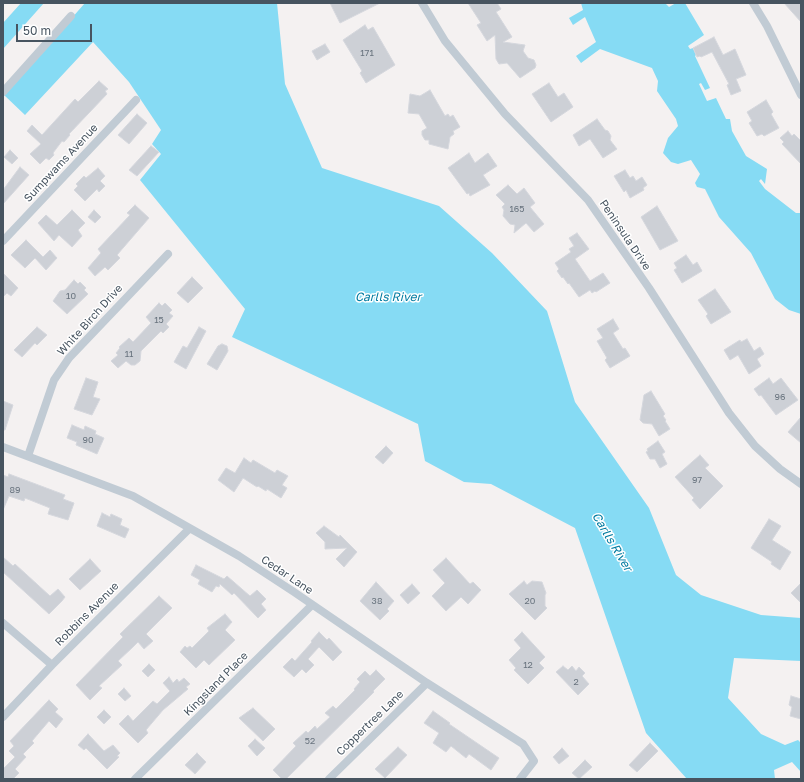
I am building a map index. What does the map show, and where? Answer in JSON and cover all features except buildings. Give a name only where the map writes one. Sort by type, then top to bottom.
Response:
[{"type":"street","name":"Peninsula Drive","points":[[422,3],[445,41],[505,114],[588,200],[649,288],[729,413],[755,446],[780,469],[801,484]]},
{"type":"street","points":[[753,3],[767,26],[801,95]]},
{"type":"street","points":[[3,92],[71,16]]},
{"type":"street","name":"Sumpwams Avenue","points":[[3,241],[136,100]]},
{"type":"street","name":"White Birch Drive","points":[[28,456],[54,380],[69,358],[168,254]]},
{"type":"street","name":"Cedar Lane","points":[[3,447],[133,496],[239,556],[427,683],[523,744],[534,761],[520,779]]},
{"type":"street","name":"Robbins Avenue","points":[[3,717],[52,665],[189,529]]},
{"type":"street","name":"Kingsland Place","points":[[135,779],[312,605]]},
{"type":"street","points":[[3,623],[52,665]]},
{"type":"street","name":"Coppertree Lane","points":[[329,779],[427,683]]},
{"type":"water","points":[[21,3],[44,3],[3,49],[3,23]]},
{"type":"water","name":"Carlls River","points":[[85,3],[277,3],[285,84],[322,168],[439,206],[492,253],[547,311],[575,402],[649,508],[676,575],[701,595],[761,615],[801,618],[801,661],[734,658],[728,698],[761,734],[785,745],[798,740],[801,743],[801,772],[792,762],[774,770],[775,779],[687,779],[646,733],[575,528],[491,484],[464,482],[425,461],[418,424],[232,337],[245,309],[140,180],[161,154],[152,144],[161,130],[129,82],[93,42],[25,115],[4,95]]},
{"type":"water","points":[[581,3],[665,3],[669,7],[676,3],[685,3],[704,35],[688,46],[690,49],[693,48],[696,55],[695,56],[710,88],[705,90],[701,83],[699,84],[707,101],[716,98],[726,119],[730,119],[732,131],[746,156],[767,169],[765,184],[761,179],[759,181],[765,189],[796,213],[801,213],[801,314],[789,310],[775,299],[751,253],[719,217],[705,189],[697,187],[695,183],[700,174],[691,160],[678,164],[671,162],[663,153],[668,138],[678,126],[676,119],[657,91],[658,81],[652,68],[600,49],[581,63],[576,56],[596,42],[585,17],[573,25],[569,18],[583,10]]}]
